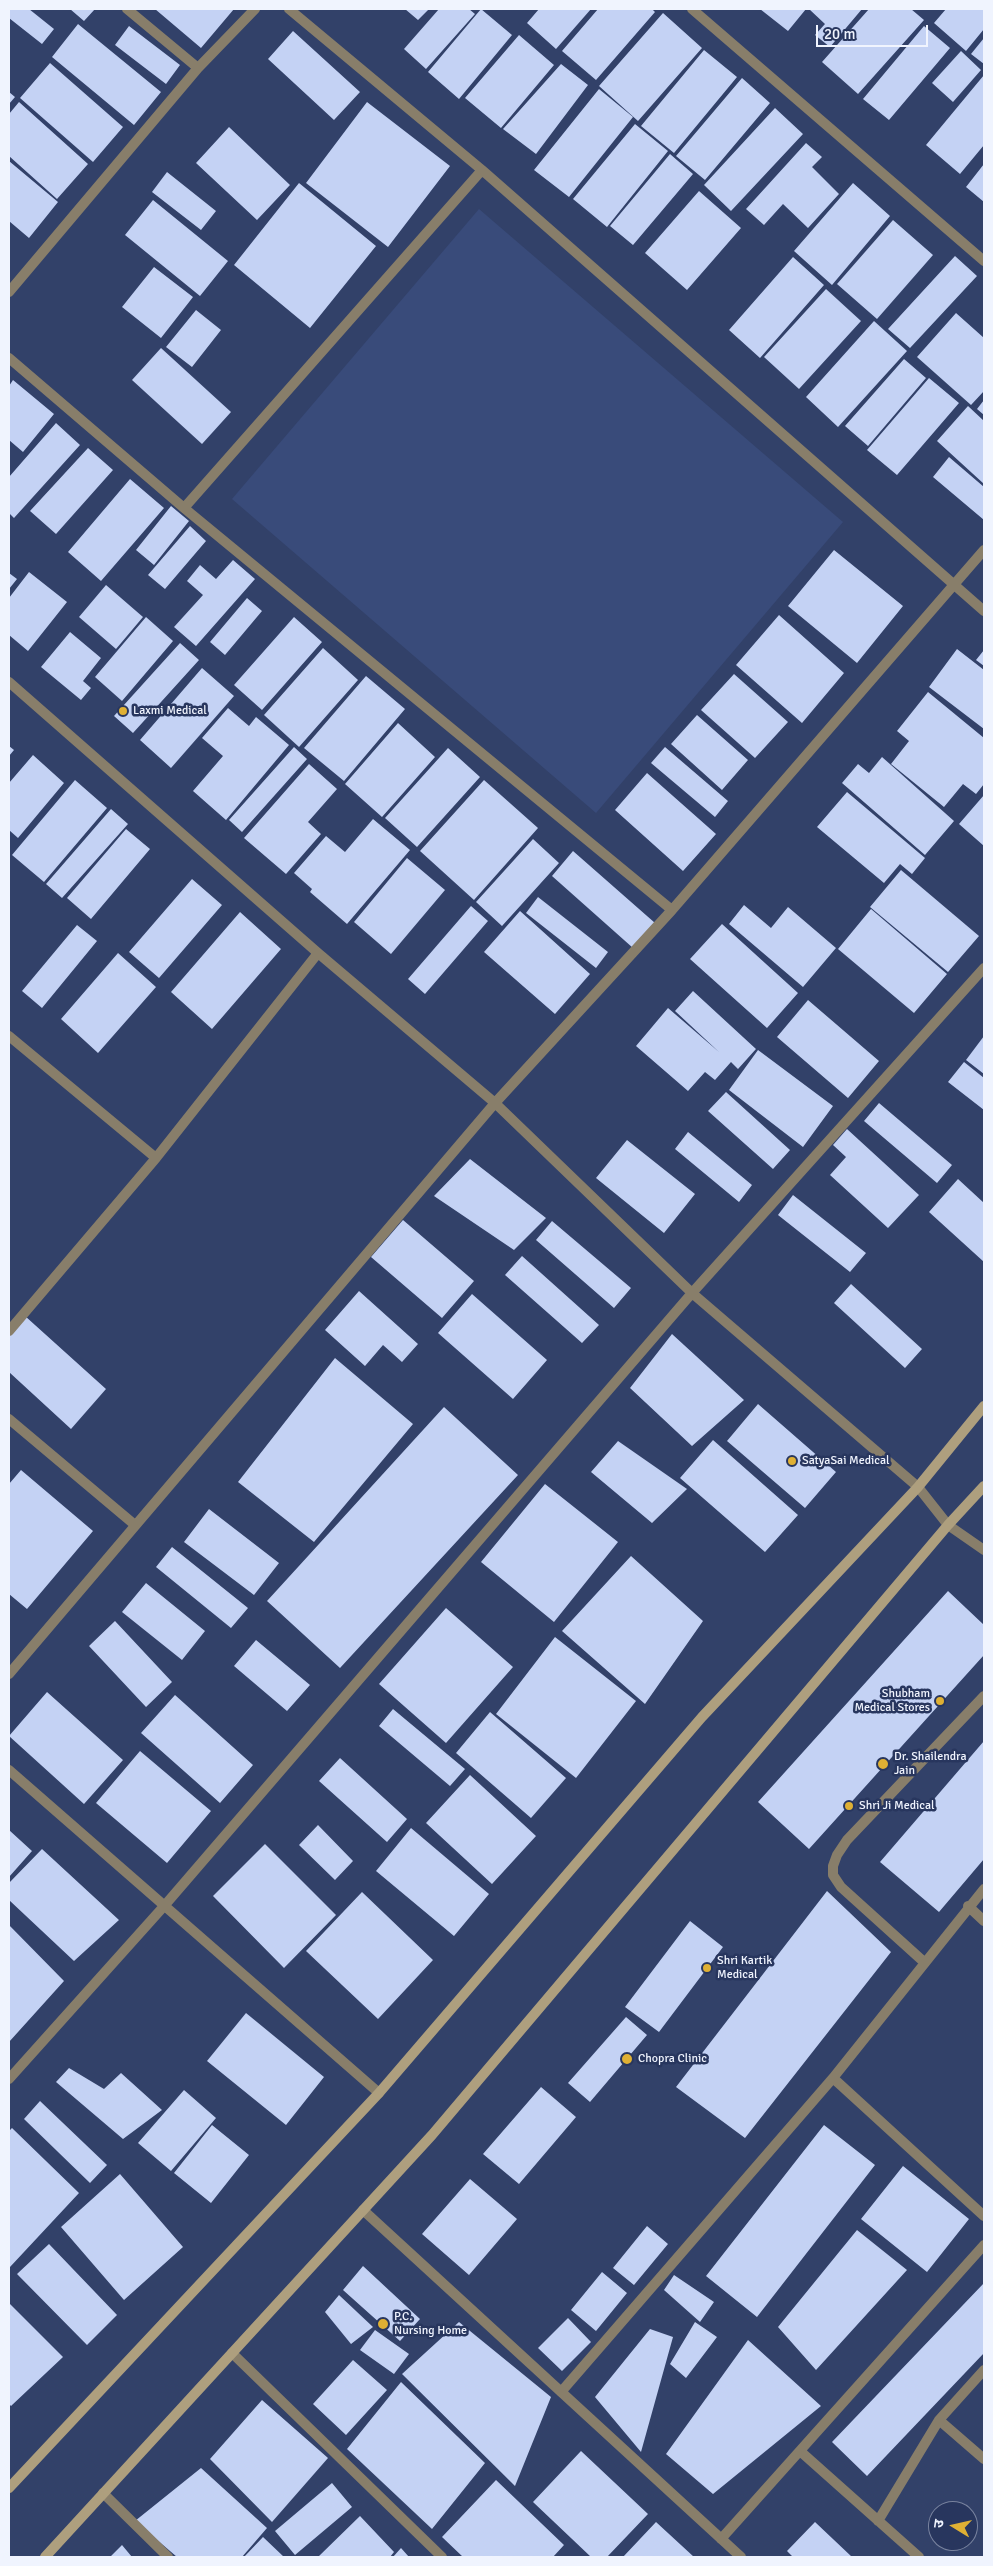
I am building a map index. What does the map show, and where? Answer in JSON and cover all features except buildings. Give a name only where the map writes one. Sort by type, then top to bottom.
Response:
[{"type":"main road","points":[[9,2488],[379,2093],[702,1717],[918,1486],[984,1406]]},
{"type":"main road","points":[[45,2557],[432,2135],[948,1525],[984,1486]]},
{"type":"street","points":[[127,9],[198,68]]},
{"type":"street","points":[[9,292],[198,68],[255,9]]},
{"type":"street","points":[[289,9],[482,170],[984,612]]},
{"type":"street","points":[[692,9],[984,261]]},
{"type":"street","points":[[184,508],[482,170]]},
{"type":"street","points":[[9,358],[184,508],[672,910]]},
{"type":"street","points":[[9,1674],[496,1103],[672,910],[984,550]]},
{"type":"street","points":[[9,682],[318,953],[496,1103],[692,1293],[918,1486],[948,1525],[984,1550]]},
{"type":"street","points":[[9,1331],[156,1158],[318,953]]},
{"type":"street","points":[[9,2079],[165,1905],[692,1293],[984,968]]},
{"type":"street","points":[[9,1036],[156,1158]]},
{"type":"street","points":[[9,1419],[135,1526]]},
{"type":"street","points":[[924,1962],[841,1887],[834,1875],[833,1866],[837,1855],[847,1840],[984,1696]]},
{"type":"street","points":[[9,1770],[379,2093]]},
{"type":"street","points":[[561,2392],[833,2078],[968,1906],[984,1889]]},
{"type":"street","points":[[968,1906],[984,1921]]},
{"type":"street","points":[[833,2078],[984,2216]]},
{"type":"street","points":[[363,2210],[741,2557]]},
{"type":"street","points":[[721,2539],[984,2245]]},
{"type":"street","points":[[232,2353],[442,2557]]},
{"type":"street","points":[[878,2521],[939,2420],[984,2370]]},
{"type":"street","points":[[939,2420],[984,2459]]},
{"type":"street","points":[[800,2451],[919,2557]]},
{"type":"street","points":[[104,2493],[168,2557]]},
{"type":"shaded area","points":[[479,209],[843,522],[596,813],[232,499]]},
{"type":"place","name":"Laxmi Medical","points":[[123,711]]},
{"type":"place","name":"SatyaSai Medical","points":[[792,1461]]},
{"type":"place","name":"Shubham Medical Stores","points":[[940,1701]]},
{"type":"place","name":"Dr. Shailendra Jain","points":[[883,1764]]},
{"type":"place","name":"Shri Ji Medical","points":[[849,1806]]},
{"type":"place","name":"Shri Kartik Medical","points":[[707,1968]]},
{"type":"place","name":"Chopra Clinic","points":[[627,2059]]},
{"type":"place","name":"P.C. Nursing Home","points":[[383,2324]]}]
